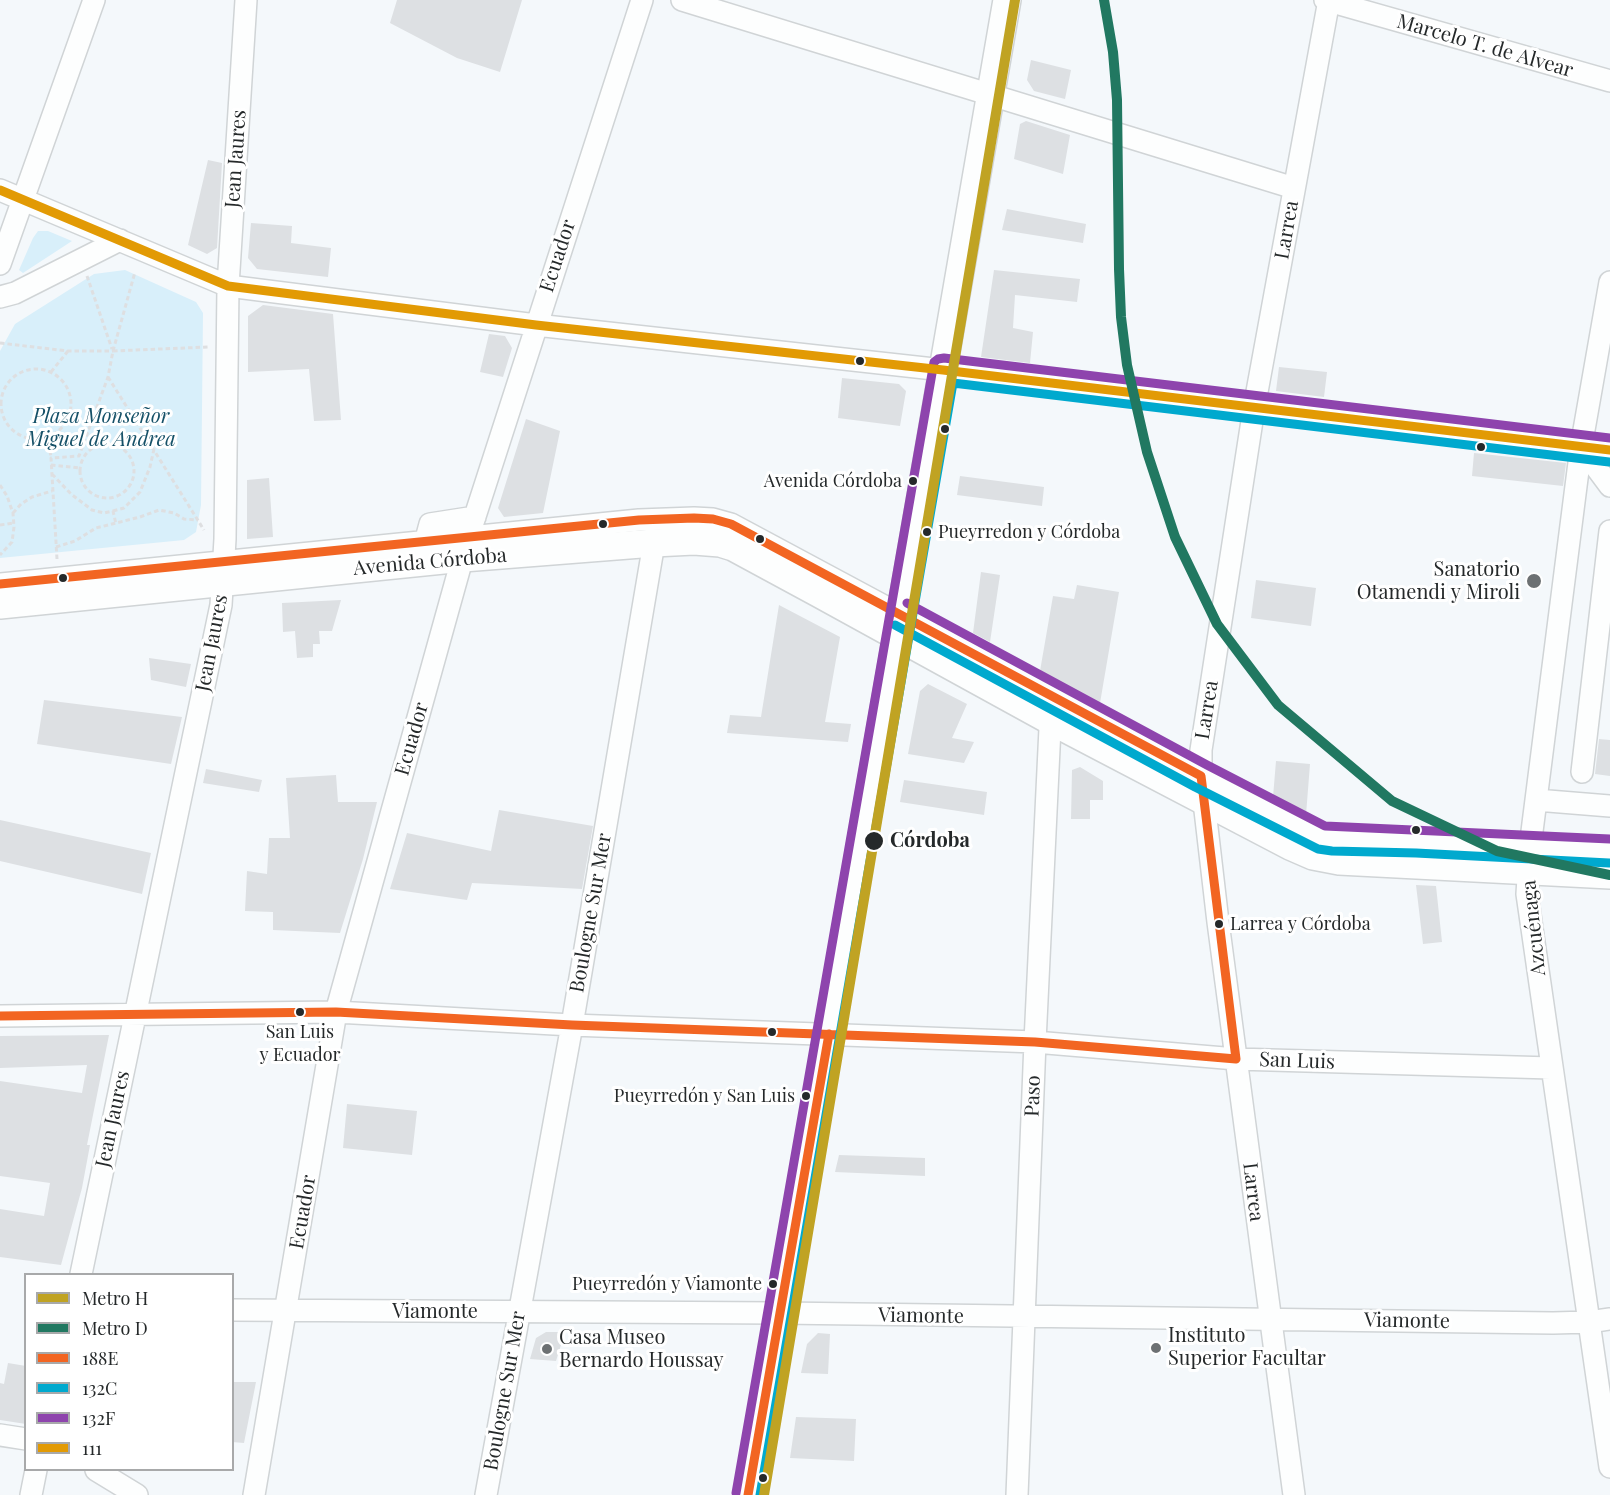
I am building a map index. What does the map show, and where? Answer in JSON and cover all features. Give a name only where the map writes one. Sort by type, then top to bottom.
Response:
[{"type":"main road","points":[[748,1495],[1007,0]]},
{"type":"main road","name":"Avenida Córdoba","points":[[0,605],[224,570],[466,548],[707,541],[720,543],[899,625],[1202,789],[1290,846],[1326,860],[1529,859],[1610,875]]},
{"type":"street","points":[[0,264],[94,0]]},
{"type":"street","name":"Jean Jaures","points":[[81,1273],[219,616],[224,570],[228,286],[246,0]]},
{"type":"street","name":"Ecuador","points":[[254,1495],[336,1012],[475,517],[642,0]]},
{"type":"street","points":[[682,0],[707,4],[1294,188]]},
{"type":"street","name":"Marcelo T. de Alvear","points":[[1328,1],[1610,81]]},
{"type":"street","name":"Larrea","points":[[1294,1495],[1202,789],[1201,750],[1254,408],[1328,1]]},
{"type":"street","points":[[0,190],[228,286],[536,325],[943,370],[1610,450]]},
{"type":"street","points":[[0,297],[15,293],[120,240]]},
{"type":"street","name":"Azcuénaga","points":[[1610,282],[1581,447],[1536,800],[1527,894],[1551,1068],[1600,1321],[1610,1467]]},
{"type":"street","points":[[1581,447],[1610,486]]},
{"type":"street","points":[[422,552],[430,524],[475,517]]},
{"type":"street","name":"Avenida Córdoba","points":[[466,548],[639,520],[713,519],[731,524],[899,625]]},
{"type":"street","points":[[1582,772],[1610,531]]},
{"type":"street","name":"Boulogne Sur Mer","points":[[486,1495],[572,1025],[654,543]]},
{"type":"street","name":"Avenida Córdoba","points":[[0,584],[224,570]]},
{"type":"street","name":"Paso","points":[[1017,1495],[1051,709]]},
{"type":"street","points":[[1536,800],[1610,806]]},
{"type":"street","name":"Avenida Córdoba","points":[[1529,859],[1610,851]]},
{"type":"street","name":"San Luis","points":[[0,1016],[336,1012],[572,1025],[1035,1042],[1236,1059],[1551,1068]]},
{"type":"street","name":"Viamonte","points":[[234,1310],[1600,1321]]},
{"type":"street","points":[[0,1435],[24,1439]]},
{"type":"street","points":[[31,1495],[36,1471]]},
{"type":"street","points":[[98,1471],[137,1495]]},
{"type":"path","points":[[51,458],[79,456],[108,377],[135,272]]},
{"type":"path","points":[[87,274],[113,351]]},
{"type":"path","points":[[0,343],[68,351],[209,347]]},
{"type":"path","points":[[51,372],[68,351]]},
{"type":"path","points":[[29,369],[51,372],[67,388],[70,410],[67,420],[60,429],[48,436],[40,439],[28,438],[8,426],[2,415],[0,404],[2,392],[8,381],[29,369]]},
{"type":"path","points":[[108,377],[204,530]]},
{"type":"path","points":[[48,436],[57,559]]},
{"type":"path","points":[[109,443],[126,450],[135,466],[134,476],[125,491],[117,496],[100,497],[85,487],[81,479],[81,468],[86,454],[92,448],[109,443]]},
{"type":"path","points":[[51,473],[71,495],[93,510],[104,513],[113,511],[123,508],[140,492],[150,467],[154,448]]},
{"type":"path","points":[[51,465],[81,468]]},
{"type":"path","points":[[0,485],[7,496],[14,523],[12,542],[0,555]]},
{"type":"path","points":[[13,513],[32,496],[52,491]]},
{"type":"path","points":[[56,547],[75,541],[96,528],[159,510],[174,513],[184,519],[199,520]]},
{"type":"path","points":[[113,511],[116,524]]},
{"type":"path","points":[[0,525],[14,523]]},
{"type":"green space","points":[[38,231],[48,231],[72,241],[23,273],[19,270]]},
{"type":"green space","name":"Plaza Monseñor Miguel de Andrea","points":[[125,270],[196,302],[203,313],[201,505],[196,532],[184,540],[0,558],[0,351],[15,324],[94,274]]},
{"type":"building","points":[[397,0],[522,0],[500,72],[457,58],[390,23]]},
{"type":"building","points":[[1031,60],[1071,70],[1065,99],[1034,91],[1027,80]]},
{"type":"building","points":[[1026,121],[1070,135],[1063,174],[1014,159],[1020,124]]},
{"type":"building","points":[[208,160],[222,163],[217,248],[207,254],[188,245]]},
{"type":"building","points":[[1007,209],[1086,224],[1083,243],[1002,230]]},
{"type":"building","points":[[251,223],[292,226],[291,243],[331,248],[328,277],[257,269],[248,258]]},
{"type":"building","points":[[994,270],[1080,279],[1077,302],[1015,295],[1013,328],[1033,332],[1030,363],[981,357]]},
{"type":"building","points":[[263,305],[333,314],[341,420],[314,421],[309,369],[248,372],[248,316]]},
{"type":"building","points":[[489,334],[505,336],[512,348],[503,377],[480,372]]},
{"type":"building","points":[[1279,367],[1327,372],[1324,397],[1276,391]]},
{"type":"building","points":[[842,378],[899,384],[906,391],[900,426],[838,418]]},
{"type":"building","points":[[526,419],[560,431],[543,513],[504,517],[498,508]]},
{"type":"building","points":[[1474,453],[1566,463],[1563,486],[1472,476]]},
{"type":"building","points":[[960,476],[1044,487],[1042,506],[957,495]]},
{"type":"building","points":[[269,478],[273,537],[247,539],[247,480]]},
{"type":"building","points":[[981,572],[1000,575],[990,642],[973,633]]},
{"type":"building","points":[[1256,580],[1316,588],[1311,626],[1251,618]]},
{"type":"building","points":[[1077,585],[1119,592],[1100,703],[1040,671],[1053,596],[1074,599]]},
{"type":"building","points":[[341,600],[332,631],[319,631],[320,644],[313,644],[313,657],[297,658],[295,631],[283,632],[282,603]]},
{"type":"building","points":[[779,605],[840,637],[825,722],[851,724],[848,742],[727,733],[730,715],[761,717]]},
{"type":"building","points":[[149,658],[191,664],[186,687],[151,680]]},
{"type":"building","points":[[928,684],[967,704],[952,738],[974,742],[964,763],[908,754],[920,691]]},
{"type":"building","points":[[44,700],[182,717],[171,764],[37,744]]},
{"type":"building","points":[[1599,739],[1610,740],[1610,776],[1595,774]]},
{"type":"building","points":[[1276,761],[1310,764],[1306,815],[1273,797]]},
{"type":"building","points":[[1080,767],[1103,781],[1103,800],[1090,800],[1090,819],[1071,819],[1072,770]]},
{"type":"building","points":[[206,769],[262,780],[259,792],[203,783]]},
{"type":"building","points":[[336,775],[338,802],[377,802],[363,859],[340,933],[273,930],[273,912],[245,911],[247,871],[267,874],[269,838],[290,838],[286,778]]},
{"type":"building","points":[[904,780],[987,792],[984,815],[900,802]]},
{"type":"building","points":[[499,810],[593,826],[582,889],[472,883],[467,900],[390,889],[407,833],[491,851]]},
{"type":"building","points":[[0,820],[151,853],[142,894],[0,861]]},
{"type":"building","points":[[1416,885],[1436,886],[1442,942],[1423,944]]},
{"type":"building","points":[[109,1035],[87,1145],[90,1145],[82,1188],[61,1265],[0,1257],[0,1209],[44,1216],[50,1183],[0,1176],[0,1081],[82,1093],[87,1065],[0,1068],[0,1036]]},
{"type":"building","points":[[347,1104],[417,1111],[412,1155],[343,1148]]},
{"type":"building","points":[[839,1155],[925,1158],[925,1176],[835,1172]]},
{"type":"building","name":"Casa Museo Bernardo Houssay","points":[[546,1332],[565,1332],[556,1361],[530,1359],[536,1338]]},
{"type":"building","points":[[818,1333],[830,1334],[828,1374],[801,1373],[807,1344]]},
{"type":"building","points":[[8,1363],[24,1366],[24,1424],[0,1420],[0,1383],[4,1384]]},
{"type":"building","points":[[234,1382],[256,1382],[244,1443],[234,1442]]},
{"type":"building","points":[[796,1417],[856,1419],[854,1461],[790,1458]]},
{"type":"metro line","name":"H","points":[[764,1495],[1015,0]]},
{"type":"metro line","name":"D","points":[[1104,0],[1113,52],[1117,100],[1119,269],[1121,317],[1127,365],[1147,452],[1175,537],[1217,624],[1278,705],[1392,801],[1497,851],[1610,875]]},
{"type":"transit line","name":"111","points":[[0,190],[228,286],[536,325],[943,370],[1610,450]]},
{"type":"transit line","name":"132F","points":[[736,1493],[934,362],[944,358],[1610,438]]},
{"type":"transit line","name":"132C","points":[[760,1495],[953,383],[1609,462]]},
{"type":"transit line","name":"188E","points":[[0,584],[639,520],[694,518],[713,519],[731,524],[1201,776],[1236,1059],[1035,1042],[572,1025],[336,1012],[0,1016]]},
{"type":"transit line","name":"132F","points":[[907,603],[1325,826],[1610,839]]},
{"type":"transit line","name":"132C","points":[[895,625],[1195,787],[1318,849],[1609,863]]},
{"type":"transit line","name":"188E","points":[[748,1495],[829,1034]]},
{"type":"place","name":"Avenida Córdoba","points":[[913,481]]},
{"type":"place","name":"Pueyrredon y Córdoba","points":[[927,532]]},
{"type":"place","name":"Sanatorio Otamendi y Miroli","points":[[1534,581]]},
{"type":"place","name":"Córdoba","points":[[874,841]]},
{"type":"place","name":"Larrea y Córdoba","points":[[1219,924]]},
{"type":"place","name":"San Luis y Ecuador","points":[[300,1012]]},
{"type":"place","name":"Pueyrredón y San Luis","points":[[806,1096]]},
{"type":"place","name":"Pueyrredón y Viamonte","points":[[773,1284]]},
{"type":"place","name":"Instituto Superior Facultar","points":[[1156,1348]]},
{"type":"place","name":"Casa Museo Bernardo Houssay","points":[[547,1349]]}]
